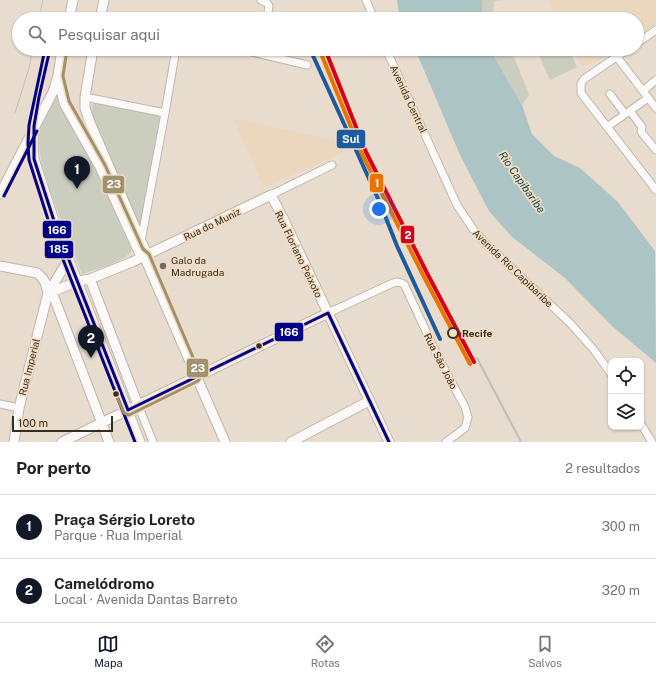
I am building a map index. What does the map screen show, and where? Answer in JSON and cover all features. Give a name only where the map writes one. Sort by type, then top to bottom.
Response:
[{"type":"main road","points":[[70,12],[73,0]]},
{"type":"main road","points":[[101,12],[104,0]]},
{"type":"main road","points":[[0,194],[53,92],[58,76],[61,56]]},
{"type":"main road","points":[[92,56],[85,97],[85,108],[89,120],[140,243],[139,252],[144,256],[225,442]]},
{"type":"main road","points":[[58,76],[64,103],[140,243],[152,248],[160,249]]},
{"type":"main road","points":[[34,126],[34,159],[56,227],[140,442]]},
{"type":"main road","name":"Rua do Muniz","points":[[90,278],[160,249],[271,195]]},
{"type":"main road","name":"Rua Floriano Peixoto","points":[[271,195],[389,442]]},
{"type":"main road","name":"Rua Imperial","points":[[14,442],[19,408],[50,293],[69,259]]},
{"type":"main road","points":[[0,266],[37,273],[46,281],[103,422],[109,442]]},
{"type":"main road","points":[[50,293],[78,281],[90,278],[138,405]]},
{"type":"main road","points":[[62,442],[328,313]]},
{"type":"main road","points":[[291,442],[369,401]]},
{"type":"street","points":[[261,0],[267,3],[268,12]]},
{"type":"street","points":[[366,0],[371,12]]},
{"type":"street","points":[[644,38],[656,30]]},
{"type":"street","points":[[140,243],[175,56]]},
{"type":"street","points":[[275,56],[307,65]]},
{"type":"street","name":"Avenida Central","points":[[389,56],[432,149]]},
{"type":"street","points":[[656,108],[617,57],[584,79],[580,89],[581,93],[656,190]]},
{"type":"street","points":[[642,91],[656,80]]},
{"type":"street","points":[[610,94],[642,127],[642,133],[656,150]]},
{"type":"street","points":[[85,97],[165,113]]},
{"type":"street","points":[[607,127],[648,98]]},
{"type":"street","name":"Avenida Rio Capibaribe","points":[[432,149],[457,205],[473,230],[486,244],[570,322],[594,350],[608,370]]},
{"type":"street","name":"Rua do Muniz","points":[[271,195],[332,166]]},
{"type":"street","name":"Rua São João","points":[[328,313],[393,283],[398,282],[404,284],[438,357],[465,406],[468,418],[465,428],[446,442]]},
{"type":"street","points":[[0,404],[19,408]]},
{"type":"street","points":[[138,405],[153,442]]},
{"type":"street","points":[[644,429],[652,442]]},
{"type":"shaded area","points":[[549,0],[656,0],[656,23],[644,31],[644,12],[553,12]]},
{"type":"shaded area","points":[[576,56],[606,56],[604,57],[583,67]]},
{"type":"shaded area","points":[[233,118],[341,142],[345,152],[264,188]]},
{"type":"green space","points":[[482,0],[502,0],[494,1],[493,12],[482,12]]},
{"type":"green space","points":[[514,56],[529,95],[522,105],[493,57]]},
{"type":"green space","points":[[539,56],[572,56],[577,67],[550,80]]},
{"type":"green space","points":[[58,96],[93,160],[124,233],[133,248],[124,258],[117,262],[82,274],[47,184],[41,161],[39,130],[56,97]]},
{"type":"green space","points":[[94,103],[153,114],[157,115],[160,119],[141,227],[92,119],[92,107]]},
{"type":"water","points":[[397,0],[482,0],[482,12],[399,12]]},
{"type":"water","name":"Rio Capibaribe","points":[[418,56],[494,56],[522,105],[532,134],[554,156],[580,168],[618,202],[655,251],[656,363],[612,326],[565,278],[511,236],[489,211],[460,155]]},
{"type":"tram line","points":[[40,12],[43,0]]},
{"type":"tram line","points":[[15,113],[32,56]]},
{"type":"railway","points":[[477,358],[521,442]]},
{"type":"metro line","name":"2","points":[[328,56],[366,152],[474,362]]},
{"type":"transit line","name":"185","points":[[44,56],[29,125],[29,160],[51,229],[135,442]]},
{"type":"transit line","name":"166","points":[[48,56],[34,126],[34,159],[56,227],[128,410],[328,313],[389,442]]},
{"type":"transit line","name":"23","points":[[66,56],[63,76],[69,101],[105,165],[143,249],[149,254],[201,376],[198,381],[129,415],[124,413],[116,395]]},
{"type":"transit line","name":"Sul","points":[[313,56],[380,203],[397,246],[440,339]]},
{"type":"transit line","name":"1","points":[[322,56],[362,154],[470,364]]},
{"type":"transit line","name":"185","points":[[4,196],[37,131]]},
{"type":"place","name":"Praça Sérgio Loreto","points":[[77,189]]},
{"type":"place","name":"Galo da Madrugada","points":[[163,266]]},
{"type":"place","name":"Recife","points":[[453,333]]},
{"type":"place","name":"Camelódromo","points":[[91,358]]}]
